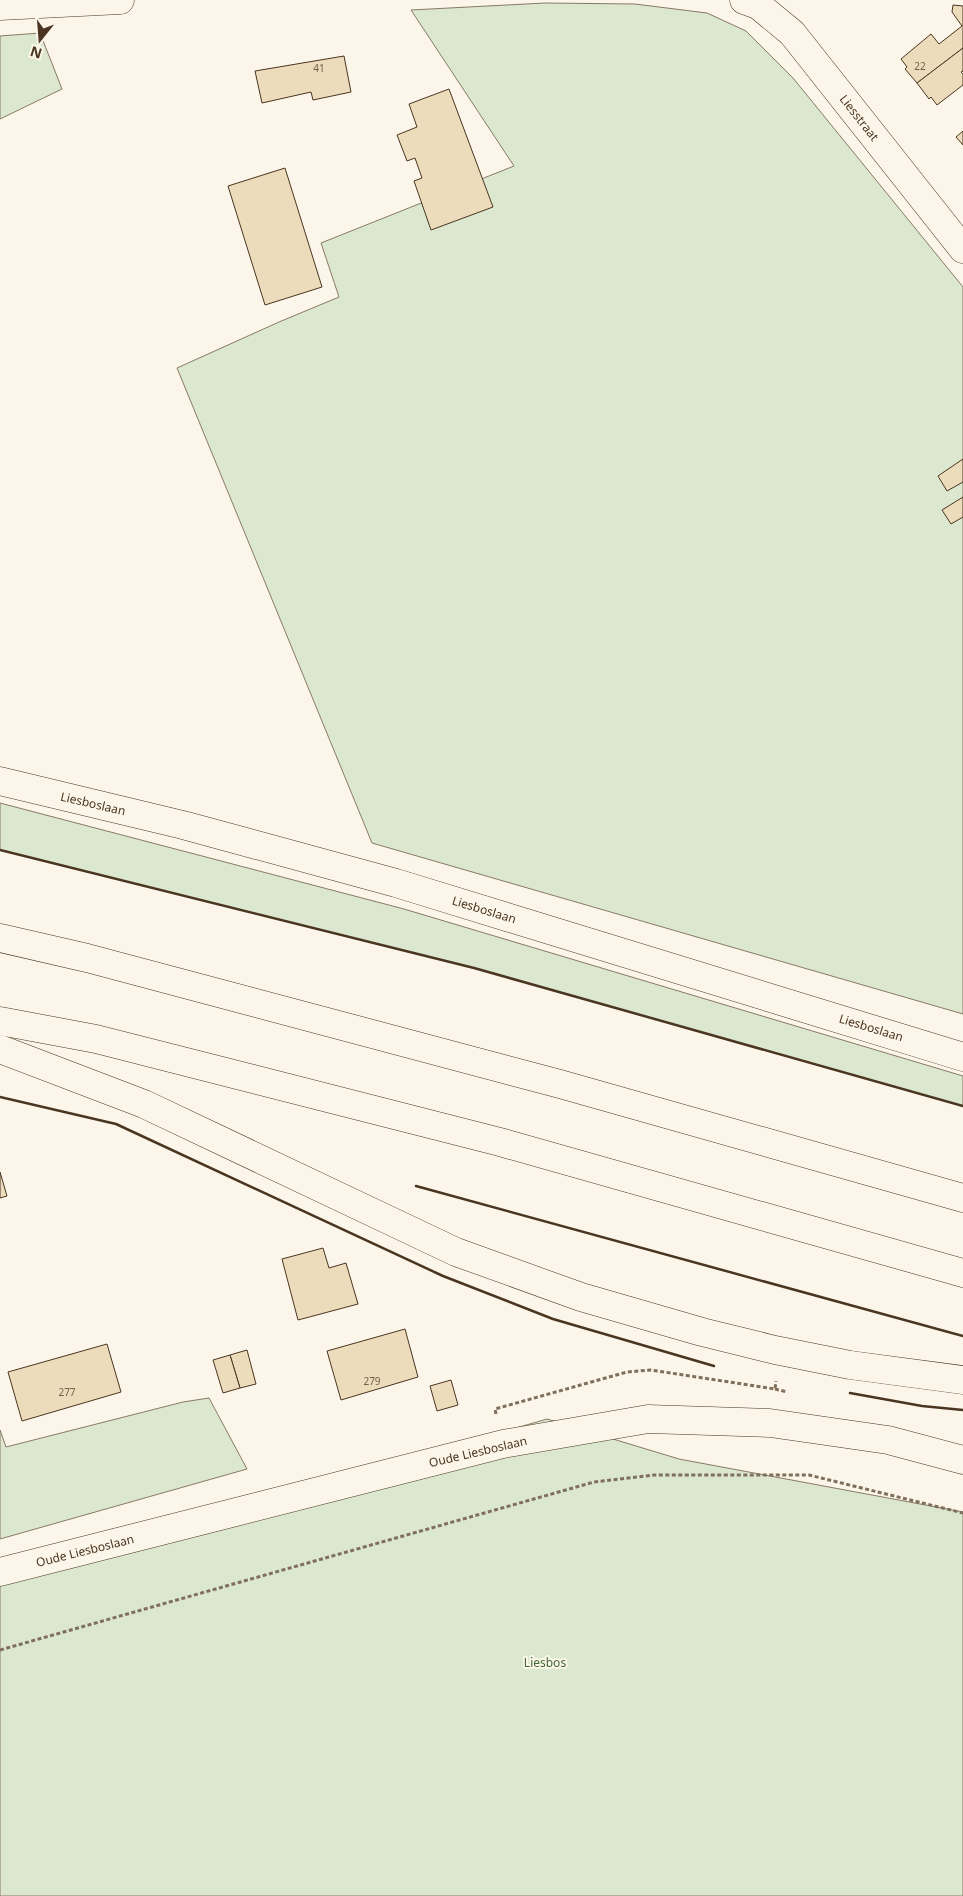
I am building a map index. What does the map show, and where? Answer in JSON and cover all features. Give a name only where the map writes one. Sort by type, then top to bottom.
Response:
[{"type":"main road","points":[[0,6],[120,0]]},
{"type":"main road","name":"Liesstraat","points":[[757,2],[792,33],[963,249]]},
{"type":"main road","name":"Liesboslaan","points":[[0,782],[183,825],[396,883],[963,1056]]},
{"type":"main road","points":[[0,938],[88,958],[550,1082],[963,1198]]},
{"type":"main road","points":[[0,1020],[96,1039],[500,1142],[963,1273]]},
{"type":"main road","points":[[0,1049],[144,1104],[456,1252],[581,1297],[702,1332],[775,1350],[850,1365],[963,1380]]},
{"type":"main road","name":"Oude Liesboslaan","points":[[0,1572],[503,1444],[648,1420],[770,1423],[888,1440],[963,1460]]},
{"type":"path","points":[[503,1444],[494,1409],[627,1372],[651,1370],[775,1389],[776,1377]]},
{"type":"path","points":[[0,1650],[594,1482],[655,1475],[809,1475],[963,1513]]},
{"type":"green space","points":[[545,3],[635,4],[707,13],[746,31],[793,78],[963,287],[963,1014],[372,843],[177,368],[339,297],[321,243],[514,166],[411,10]]},
{"type":"green space","points":[[40,33],[62,89],[0,119],[0,36]]},
{"type":"green space","points":[[0,803],[404,909],[963,1076],[963,1106],[474,968],[0,850]]},
{"type":"green space","points":[[209,1398],[247,1469],[0,1539],[0,1430],[6,1447],[183,1402]]},
{"type":"green space","name":"Liesbos","points":[[547,1419],[679,1459],[963,1512],[963,1896],[0,1896],[0,1578]]},
{"type":"building","points":[[953,5],[963,6],[963,48],[917,83],[905,69],[907,67],[901,59],[931,34],[939,44],[962,26],[952,12]]},
{"type":"building","points":[[963,48],[963,71],[961,72],[963,74],[963,85],[937,105],[931,97],[929,99],[917,83]]},
{"type":"building","points":[[344,56],[351,92],[313,100],[311,92],[262,103],[255,71]]},
{"type":"building","points":[[449,89],[493,207],[431,230],[414,181],[422,178],[415,158],[407,161],[397,135],[417,127],[409,104]]},
{"type":"building","points":[[963,131],[963,145],[956,137]]},
{"type":"building","points":[[285,168],[322,287],[265,305],[228,186]]},
{"type":"building","points":[[963,459],[963,482],[947,491],[938,476]]},
{"type":"building","points":[[963,497],[963,517],[951,524],[942,510]]},
{"type":"building","points":[[0,1172],[7,1196],[0,1198]]},
{"type":"building","points":[[323,1248],[329,1268],[346,1263],[358,1304],[298,1320],[282,1259]]},
{"type":"building","points":[[405,1329],[418,1377],[341,1400],[327,1351]]},
{"type":"building","points":[[107,1344],[121,1392],[22,1421],[8,1372]]},
{"type":"building","points":[[247,1350],[256,1384],[240,1388],[230,1355]]},
{"type":"building","points":[[230,1355],[240,1388],[223,1393],[213,1360]]},
{"type":"building","points":[[451,1380],[458,1405],[437,1411],[430,1386]]},
{"type":"wall","points":[[0,850],[474,968],[963,1106]]},
{"type":"wall","points":[[0,1097],[116,1124],[443,1276],[553,1319],[714,1366]]},
{"type":"wall","points":[[416,1186],[963,1336]]},
{"type":"wall","points":[[850,1393],[922,1406],[963,1410]]}]
